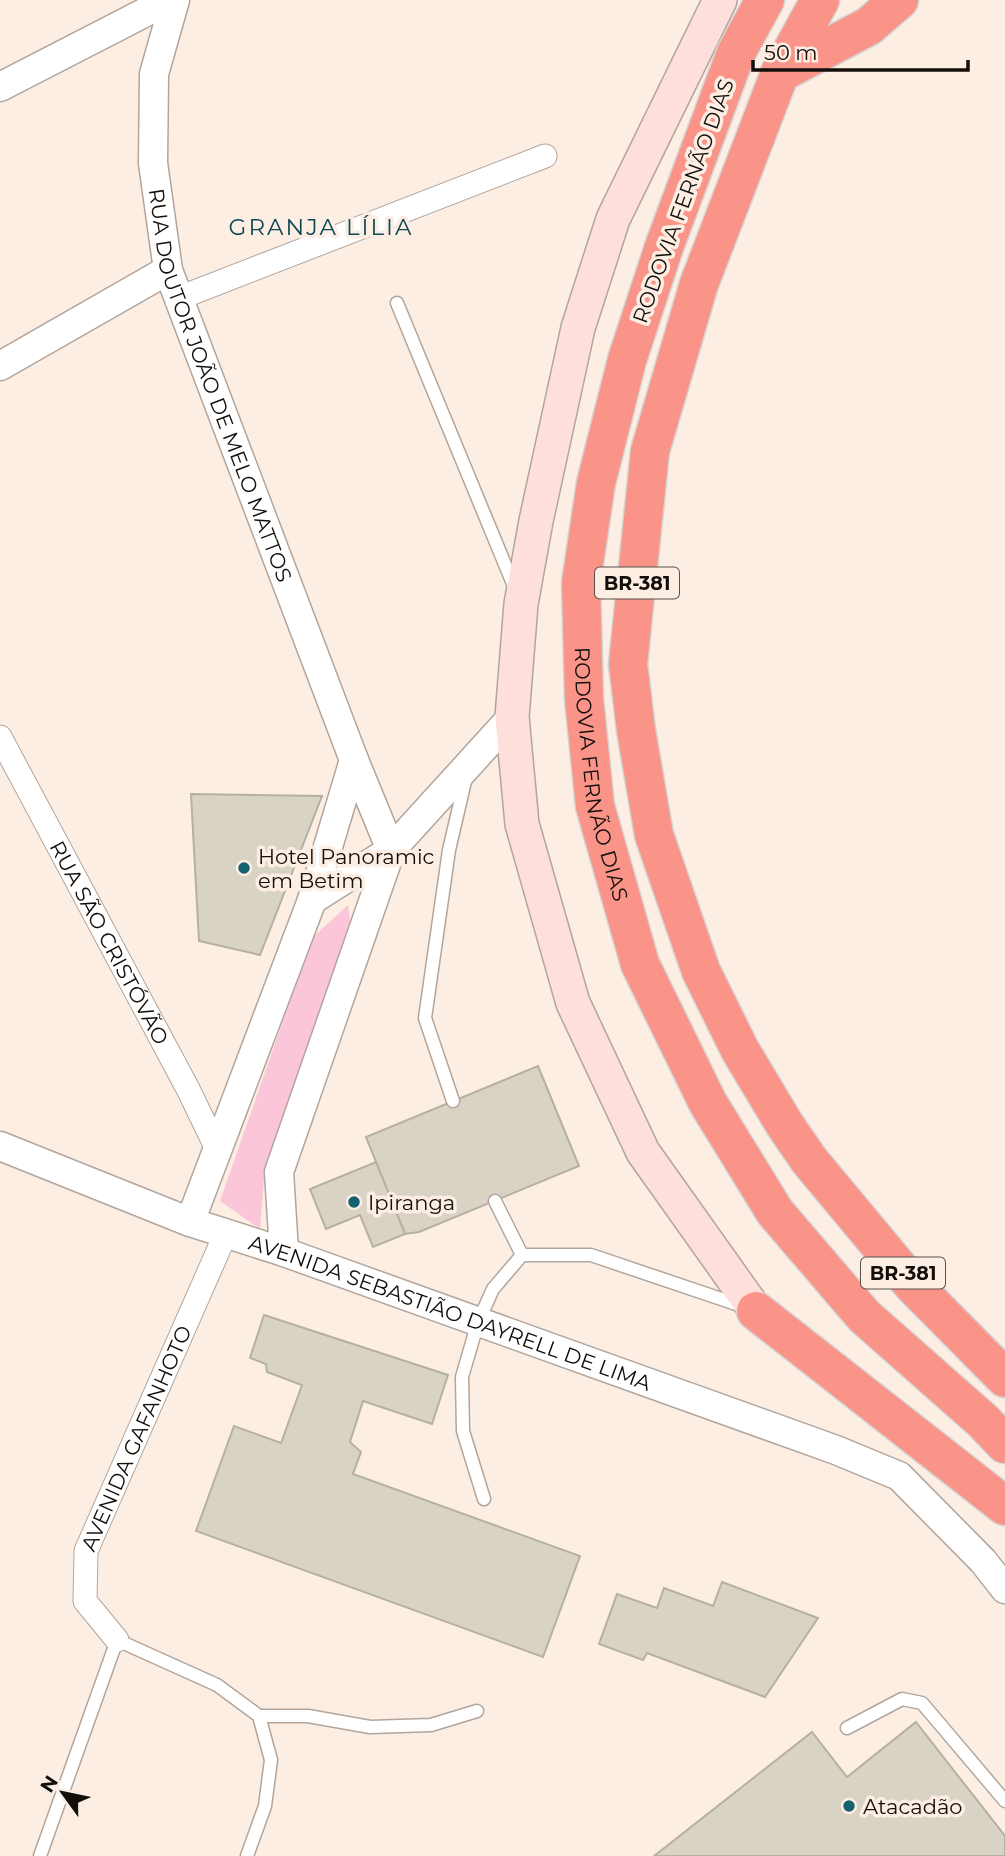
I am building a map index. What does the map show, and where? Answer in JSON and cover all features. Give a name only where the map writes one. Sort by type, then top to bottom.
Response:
[{"type":"highway","name":"RODOVIA FERNÃO DIAS","points":[[765,0],[736,53],[664,247],[627,360],[596,483],[581,583],[584,699],[595,806],[640,964],[708,1103],[775,1212],[864,1316],[983,1421],[1005,1444]]},
{"type":"highway","name":"RODOVIA FERNÃO DIAS","points":[[820,0],[780,73],[699,284],[650,451],[628,664],[636,730],[654,835],[701,971],[740,1050],[809,1160],[913,1284],[1005,1378]]},
{"type":"highway","points":[[780,73],[869,26],[899,0]]},
{"type":"highway","points":[[755,1311],[1005,1506]]},
{"type":"main road","name":"RODOVIA FERNÃO DIAS","points":[[720,0],[613,219],[578,328],[521,604],[512,717],[522,824],[573,1003],[643,1152],[755,1311]]},
{"type":"street","points":[[0,87],[169,0]]},
{"type":"street","name":"RUA DOUTOR JOÃO DE MELO MATTOS","points":[[175,0],[154,74],[153,163],[173,283],[354,760],[391,850]]},
{"type":"street","points":[[0,366],[173,283],[192,293],[545,156]]},
{"type":"street","points":[[312,900],[391,850],[512,717]]},
{"type":"street","name":"RUA SÃO CRISTÓVÃO","points":[[0,737],[188,1089],[217,1149]]},
{"type":"street","points":[[190,1222],[312,900],[354,760]]},
{"type":"street","points":[[284,1252],[279,1172],[391,850]]},
{"type":"street","name":"AVENIDA SEBASTIÃO DAYRELL DE LIMA","points":[[0,1146],[190,1222],[284,1252],[836,1450],[899,1476],[983,1561],[1005,1589]]},
{"type":"street","name":"AVENIDA GAFANHOTO","points":[[117,1640],[85,1601],[86,1551],[226,1233]]},
{"type":"lane","points":[[397,303],[521,604]]},
{"type":"lane","points":[[453,1101],[425,1018],[449,850],[468,766]]},
{"type":"lane","points":[[495,1201],[522,1255]]},
{"type":"lane","points":[[484,1499],[463,1432],[462,1377],[478,1322],[493,1289],[522,1255],[591,1255],[755,1311]]},
{"type":"lane","points":[[40,1856],[117,1640]]},
{"type":"lane","name":"AVENIDA GAFANHOTO","points":[[117,1640],[217,1685],[259,1716]]},
{"type":"lane","points":[[847,1728],[902,1699],[922,1703],[1005,1801]]},
{"type":"lane","points":[[247,1856],[265,1806],[271,1760],[259,1716],[308,1716],[370,1727],[431,1725],[477,1711]]},
{"type":"shaded area","points":[[348,905],[350,921],[265,1169],[260,1229],[220,1201],[312,938]]},
{"type":"building","name":"Hotel Panoramic em Betim","points":[[191,794],[322,796],[260,955],[199,941]]},
{"type":"building","points":[[538,1066],[579,1166],[419,1232],[405,1234],[366,1137]]},
{"type":"building","name":"Ipiranga","points":[[376,1162],[405,1234],[373,1247],[360,1215],[326,1229],[310,1189]]},
{"type":"building","points":[[264,1315],[448,1375],[432,1424],[363,1401],[350,1442],[361,1452],[353,1474],[580,1556],[543,1657],[196,1531],[234,1426],[281,1443],[302,1385],[267,1372],[266,1364],[250,1358]]},
{"type":"building","points":[[722,1582],[818,1618],[765,1697],[647,1653],[643,1660],[599,1644],[617,1594],[657,1608],[664,1588],[713,1606]]},
{"type":"building","name":"Atacadão","points":[[916,1722],[1005,1836],[1005,1856],[654,1856],[812,1732],[847,1777]]},
{"type":"place","name":"Hotel Panoramic em Betim","points":[[244,868]]},
{"type":"place","name":"Ipiranga","points":[[354,1202]]},
{"type":"place","name":"Atacadão","points":[[849,1806]]},
{"type":"district","name":"GRANJA LÍLIA","points":[[321,227]]}]
